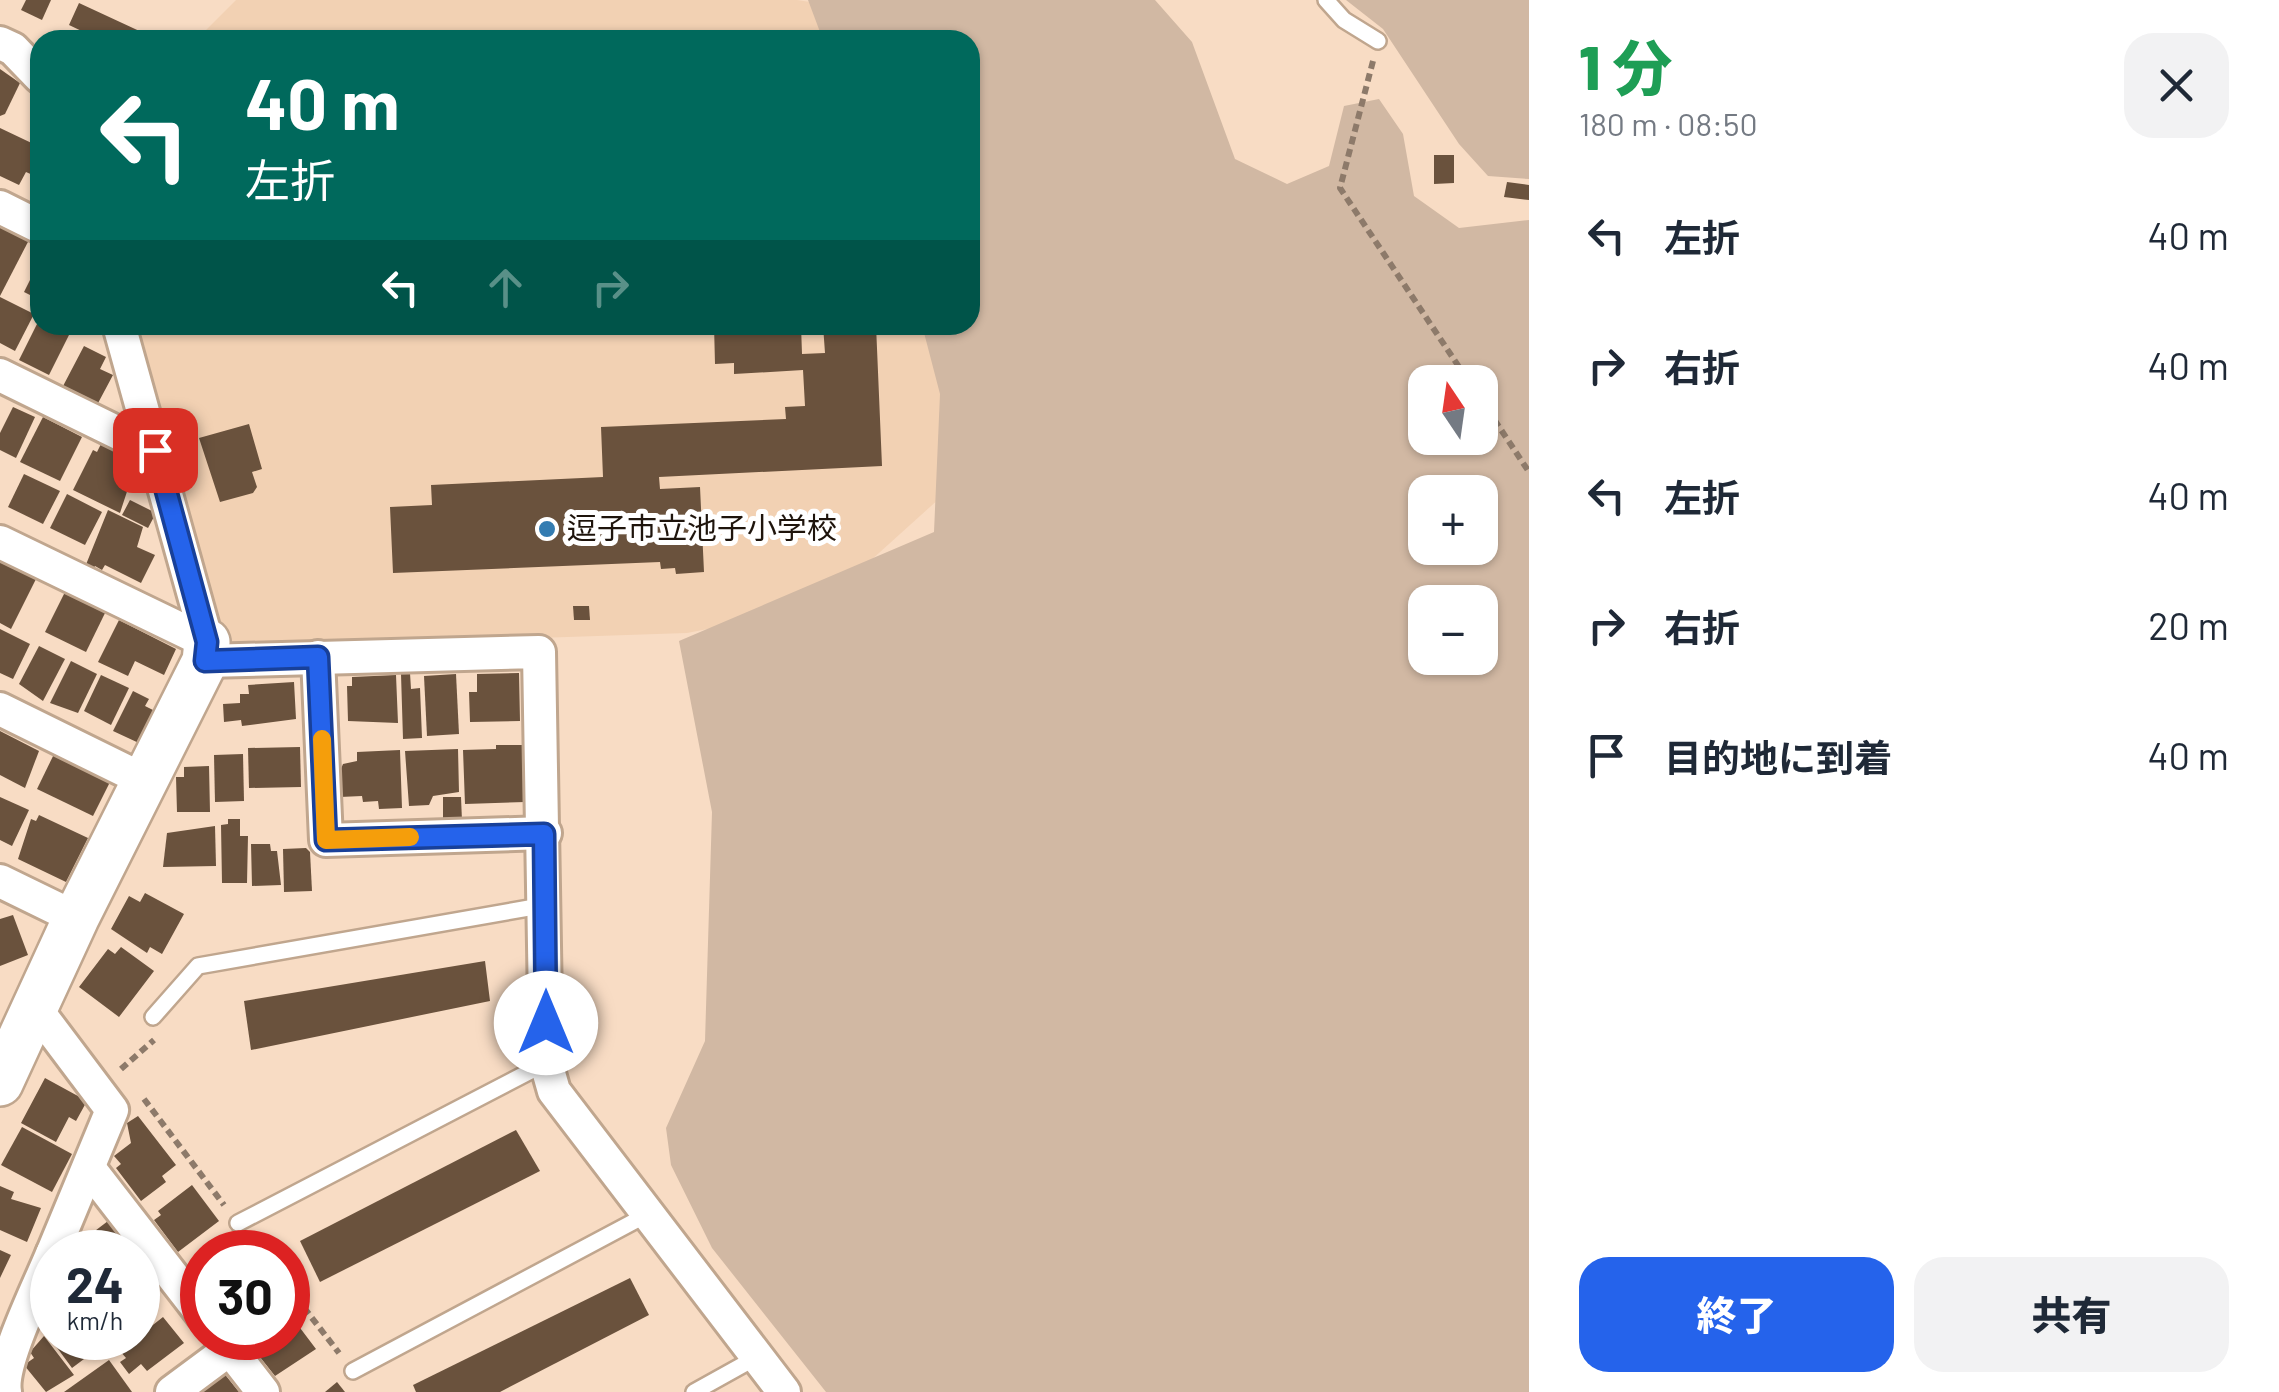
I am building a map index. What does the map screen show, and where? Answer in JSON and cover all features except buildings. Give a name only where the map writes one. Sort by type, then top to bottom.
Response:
[{"type":"street","points":[[0,43],[30,65]]},
{"type":"street","points":[[0,207],[30,222]]},
{"type":"street","points":[[3,1069],[36,1010],[76,918],[206,652],[122,335]]},
{"type":"street","points":[[0,375],[155,450]]},
{"type":"street","points":[[0,542],[206,652],[318,657],[539,652],[546,1063],[554,1091],[784,1392]]},
{"type":"street","points":[[318,657],[326,840],[544,834]]},
{"type":"street","points":[[0,709],[144,780]]},
{"type":"street","points":[[0,881],[76,918]]},
{"type":"street","points":[[36,1010],[112,1110],[63,1230]]},
{"type":"street","points":[[89,1168],[180,1286]]},
{"type":"street","points":[[5,1392],[2,1382],[6,1362],[30,1306]]},
{"type":"street","points":[[172,1392],[207,1360]]},
{"type":"street","points":[[238,1360],[263,1392]]},
{"type":"lane","points":[[1326,0],[1344,20],[1378,41]]},
{"type":"lane","points":[[152,1017],[198,966],[546,905]]},
{"type":"lane","points":[[238,1223],[546,1063]]},
{"type":"lane","points":[[353,1370],[648,1214]]},
{"type":"lane","points":[[694,1392],[757,1358]]},
{"type":"path","points":[[1378,41],[1340,188],[1459,365]]},
{"type":"path","points":[[1498,425],[1529,472]]},
{"type":"path","points":[[121,1069],[158,1037]]},
{"type":"path","points":[[110,1053],[243,1230]]},
{"type":"path","points":[[310,1315],[353,1370]]},
{"type":"shaded area","points":[[236,0],[797,0],[849,8],[857,30],[206,30]]},
{"type":"shaded area","points":[[808,0],[1155,0],[1192,42],[1235,159],[1287,184],[1329,166],[1344,106],[1379,99],[1403,134],[1414,196],[1459,228],[1529,220],[1529,1392],[826,1392],[712,1248],[671,1165],[666,1128],[705,1041],[712,812],[679,641],[934,532],[940,394],[925,335],[980,335],[980,30],[819,30]]},
{"type":"shaded area","points":[[1346,0],[1529,0],[1529,179],[1488,176],[1459,144],[1383,29]]},
{"type":"shaded area","name":"逗子市立池子小学校","points":[[133,335],[955,335],[992,451],[818,608],[687,633],[239,648],[221,640]]},
{"type":"slow traffic","points":[[322,739],[326,840],[410,837]]},
{"type":"place","name":"逗子市立池子小学校","points":[[547,529]]},
{"type":"route","points":[[155,450],[207,642],[205,661],[318,657],[326,840],[544,834],[546,1023]]}]
